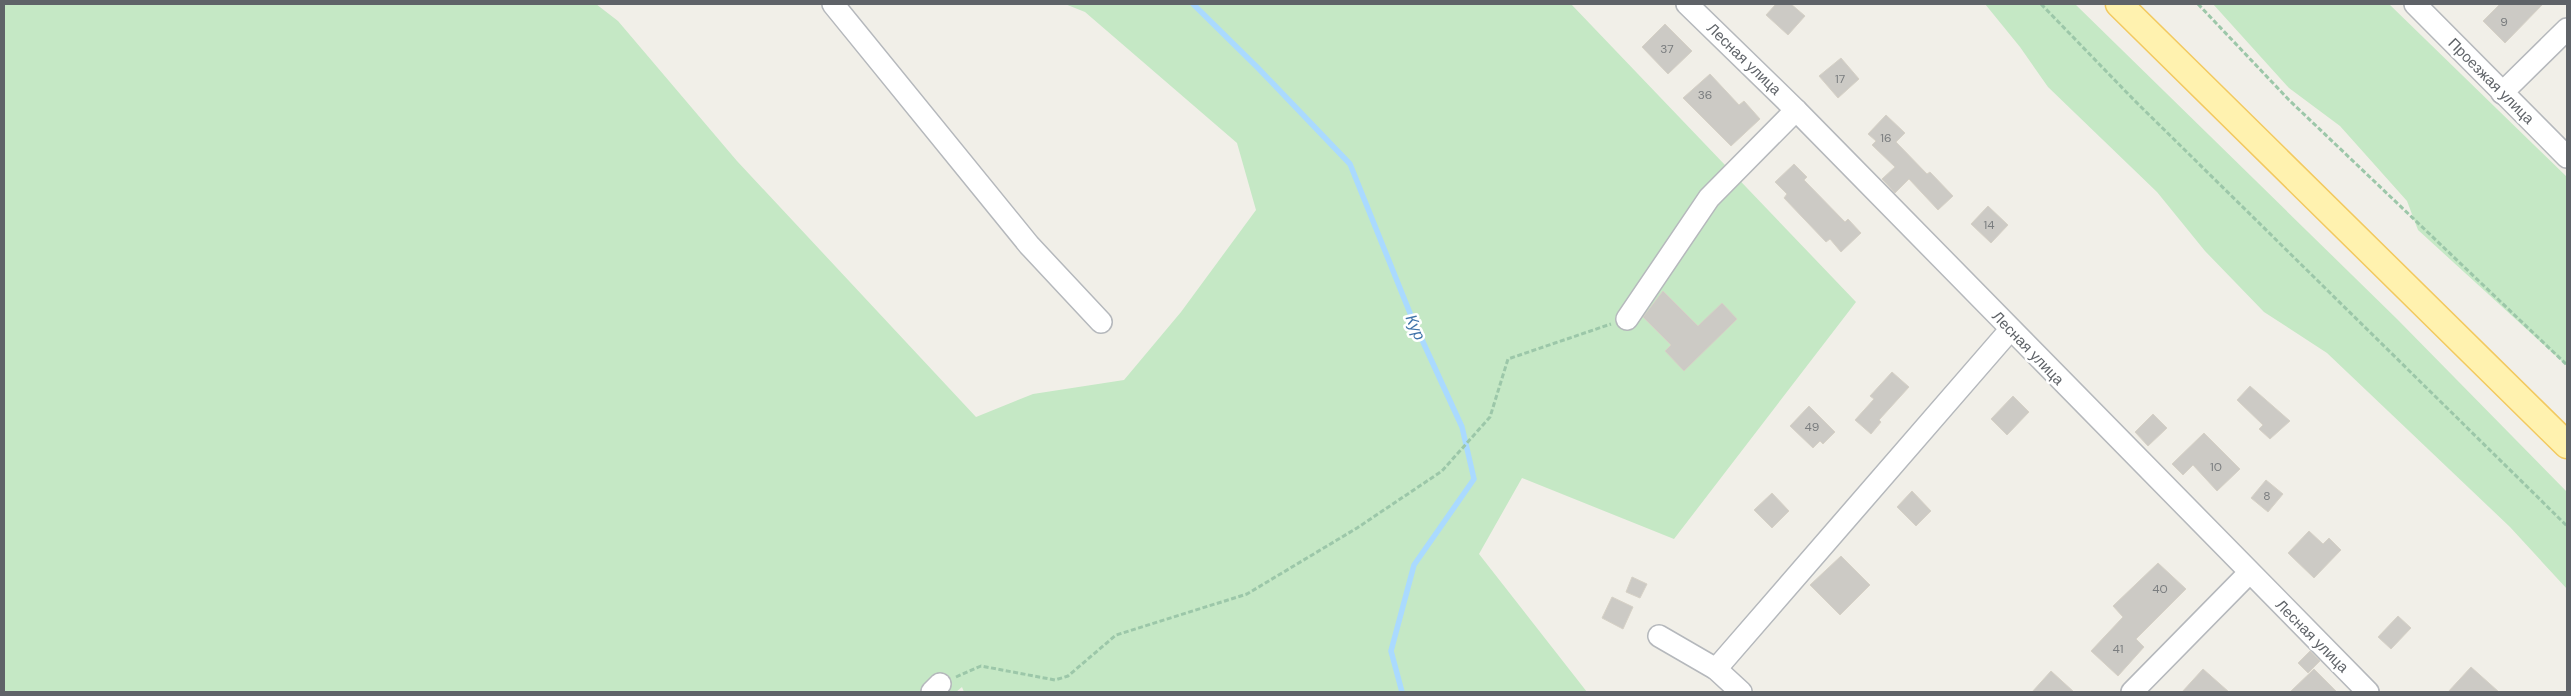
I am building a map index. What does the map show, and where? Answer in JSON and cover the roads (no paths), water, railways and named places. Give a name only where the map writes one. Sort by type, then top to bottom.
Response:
[{"type":"main road","points":[[2119,4],[2567,445]]},
{"type":"street","points":[[833,4],[1029,246],[1101,322]]},
{"type":"street","name":"Лесная улица","points":[[1687,4],[1796,110],[2010,330],[2368,692]]},
{"type":"street","name":"Проезжая улица","points":[[2415,4],[2502,94],[2567,157]]},
{"type":"street","points":[[2502,94],[2567,29]]},
{"type":"street","points":[[1627,319],[1709,198],[1796,110]]},
{"type":"street","points":[[1716,669],[2010,330]]},
{"type":"street","points":[[2132,692],[2249,573]]},
{"type":"street","points":[[1660,636],[1716,669],[1741,692]]},
{"type":"waterway","name":"Кур","points":[[1193,4],[1258,68],[1350,164],[1412,318],[1462,427],[1474,479],[1414,565],[1391,651],[1402,692]]}]
